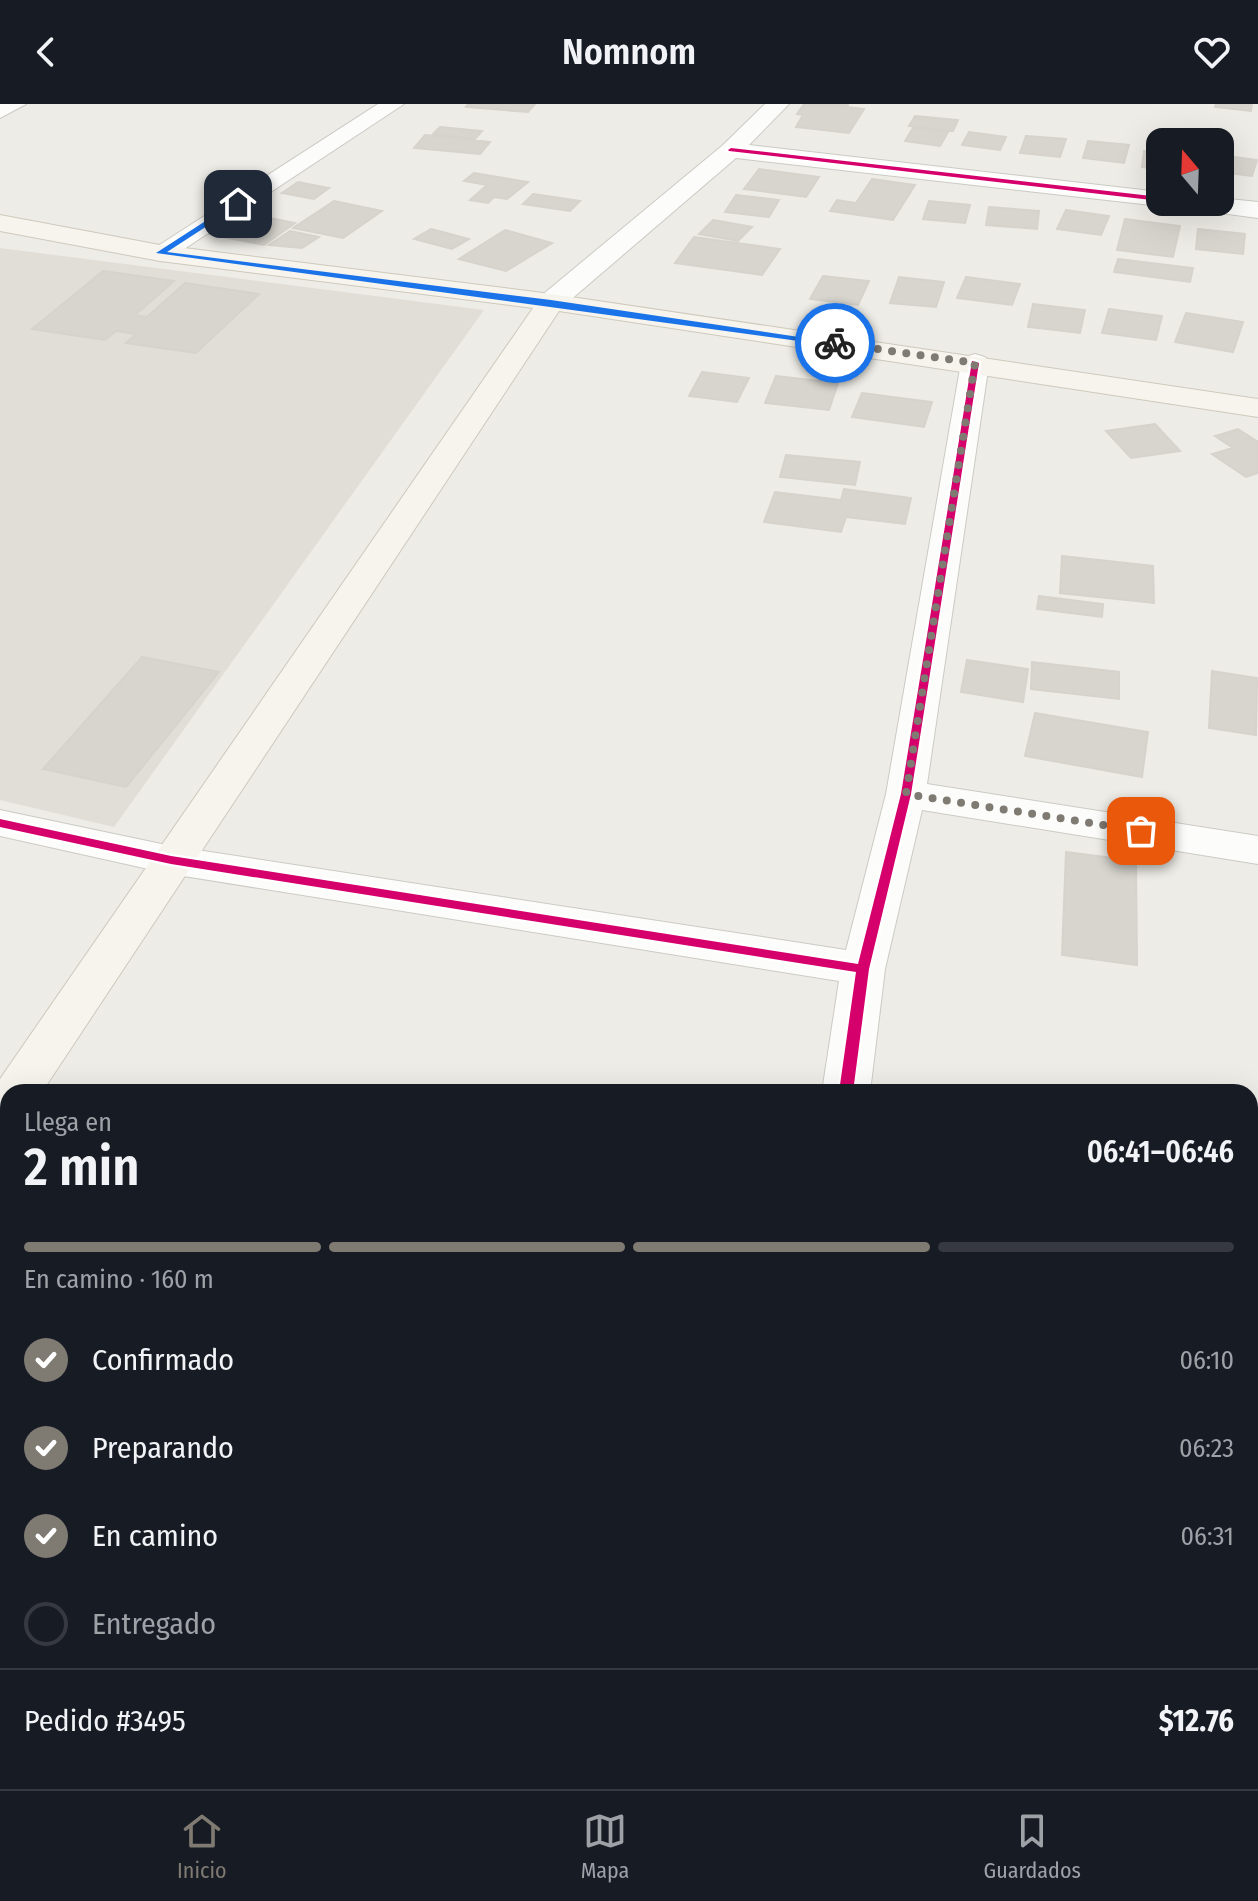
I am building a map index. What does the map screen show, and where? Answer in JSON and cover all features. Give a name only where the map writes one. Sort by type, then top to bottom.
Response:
[{"type":"main road","points":[[0,223],[160,253],[551,302],[975,363],[1258,408]]},
{"type":"main road","points":[[22,1084],[551,302]]},
{"type":"street","points":[[0,111],[15,104]]},
{"type":"street","points":[[160,253],[393,104]]},
{"type":"street","points":[[551,302],[731,150],[778,104]]},
{"type":"street","points":[[731,150],[1146,197]]},
{"type":"street","points":[[1234,207],[1258,210]]},
{"type":"street","points":[[847,1084],[863,969],[906,794],[975,363]]},
{"type":"street","points":[[906,794],[1258,850]]},
{"type":"street","points":[[0,823],[171,860],[863,969]]},
{"type":"shaded area","points":[[0,248],[484,310],[114,827],[0,800]]},
{"type":"building","points":[[468,104],[535,104],[528,112],[466,107]]},
{"type":"building","points":[[804,104],[848,104],[847,107],[864,109],[849,133],[796,127],[803,115],[797,114]]},
{"type":"building","points":[[1216,104],[1252,104],[1251,111],[1215,107]]},
{"type":"building","points":[[915,116],[958,120],[953,131],[909,126]]},
{"type":"building","points":[[440,127],[482,131],[475,139],[433,134]]},
{"type":"building","points":[[913,128],[948,132],[940,146],[905,141]]},
{"type":"building","points":[[969,132],[1006,137],[1000,150],[962,145]]},
{"type":"building","points":[[425,135],[490,142],[480,154],[414,148]]},
{"type":"building","points":[[1026,136],[1066,139],[1060,157],[1020,153]]},
{"type":"building","points":[[1088,141],[1129,145],[1124,163],[1083,158]]},
{"type":"building","points":[[1144,151],[1146,151],[1146,167],[1142,167]]},
{"type":"building","points":[[1234,157],[1257,160],[1252,176],[1234,174]]},
{"type":"building","points":[[759,169],[819,177],[806,197],[744,189]]},
{"type":"building","points":[[474,173],[528,182],[507,199],[494,197],[488,203],[470,200],[487,185],[464,181]]},
{"type":"building","points":[[872,179],[915,185],[893,220],[830,211],[837,200],[856,203]]},
{"type":"building","points":[[298,182],[329,188],[314,199],[282,193]]},
{"type":"building","points":[[533,194],[580,201],[570,211],[523,204]]},
{"type":"building","points":[[736,195],[779,200],[769,217],[725,212]]},
{"type":"building","points":[[334,201],[382,211],[343,238],[293,228]]},
{"type":"building","points":[[929,201],[970,205],[965,223],[923,219]]},
{"type":"building","points":[[989,207],[1039,211],[1037,229],[986,225]]},
{"type":"building","points":[[1066,210],[1109,216],[1101,235],[1057,229]]},
{"type":"building","points":[[241,212],[295,223],[264,245],[208,234]]},
{"type":"building","points":[[1125,219],[1180,226],[1173,257],[1117,250]]},
{"type":"building","points":[[713,220],[752,227],[738,241],[699,234]]},
{"type":"building","points":[[431,229],[469,239],[452,249],[414,239]]},
{"type":"building","points":[[1198,229],[1245,234],[1243,254],[1196,249]]},
{"type":"building","points":[[505,230],[552,243],[506,271],[459,259]]},
{"type":"building","points":[[290,231],[319,237],[302,248],[269,245]]},
{"type":"building","points":[[694,237],[780,249],[762,275],[675,263]]},
{"type":"building","points":[[1118,259],[1193,268],[1190,282],[1114,272]]},
{"type":"building","points":[[103,271],[174,281],[135,315],[147,317],[185,283],[259,294],[196,353],[126,343],[136,334],[116,331],[105,340],[32,329]]},
{"type":"building","points":[[823,276],[869,281],[858,305],[810,299]]},
{"type":"building","points":[[899,277],[944,282],[936,307],[890,303]]},
{"type":"building","points":[[966,277],[1020,284],[1012,305],[957,298]]},
{"type":"building","points":[[1033,304],[1085,310],[1080,333],[1028,327]]},
{"type":"building","points":[[1109,309],[1162,316],[1156,340],[1102,333]]},
{"type":"building","points":[[1186,313],[1243,322],[1233,352],[1175,342]]},
{"type":"building","points":[[702,372],[749,378],[737,402],[689,396]]},
{"type":"building","points":[[776,376],[838,383],[829,410],[765,403]]},
{"type":"building","points":[[862,393],[932,402],[924,427],[852,417]]},
{"type":"building","points":[[1155,424],[1180,451],[1131,458],[1106,431]]},
{"type":"building","points":[[1238,429],[1258,442],[1258,473],[1246,477],[1212,454],[1233,448],[1215,436]]},
{"type":"building","points":[[786,455],[860,462],[855,485],[780,477]]},
{"type":"building","points":[[844,489],[911,498],[905,524],[846,517],[841,532],[764,522],[775,492],[841,500]]},
{"type":"building","points":[[1062,556],[1153,566],[1154,603],[1060,593]]},
{"type":"building","points":[[1039,596],[1103,604],[1102,617],[1037,609]]},
{"type":"building","points":[[142,657],[219,672],[126,787],[43,769]]},
{"type":"building","points":[[967,660],[1028,669],[1023,702],[961,692]]},
{"type":"building","points":[[1032,662],[1119,672],[1119,699],[1031,689]]},
{"type":"building","points":[[1212,671],[1257,678],[1256,735],[1209,728]]},
{"type":"building","points":[[1035,713],[1148,732],[1142,777],[1025,756]]},
{"type":"building","points":[[1066,852],[1136,861],[1137,965],[1062,955]]},
{"type":"cycle path","points":[[731,150],[1146,197]]},
{"type":"cycle path","points":[[847,1084],[863,969],[906,794],[975,363]]},
{"type":"cycle path","points":[[0,823],[171,860],[863,969]]},
{"type":"way so far","points":[[835,343],[975,363],[906,794],[1141,831]]},
{"type":"route","points":[[238,204],[160,253],[551,302],[835,343]]}]
